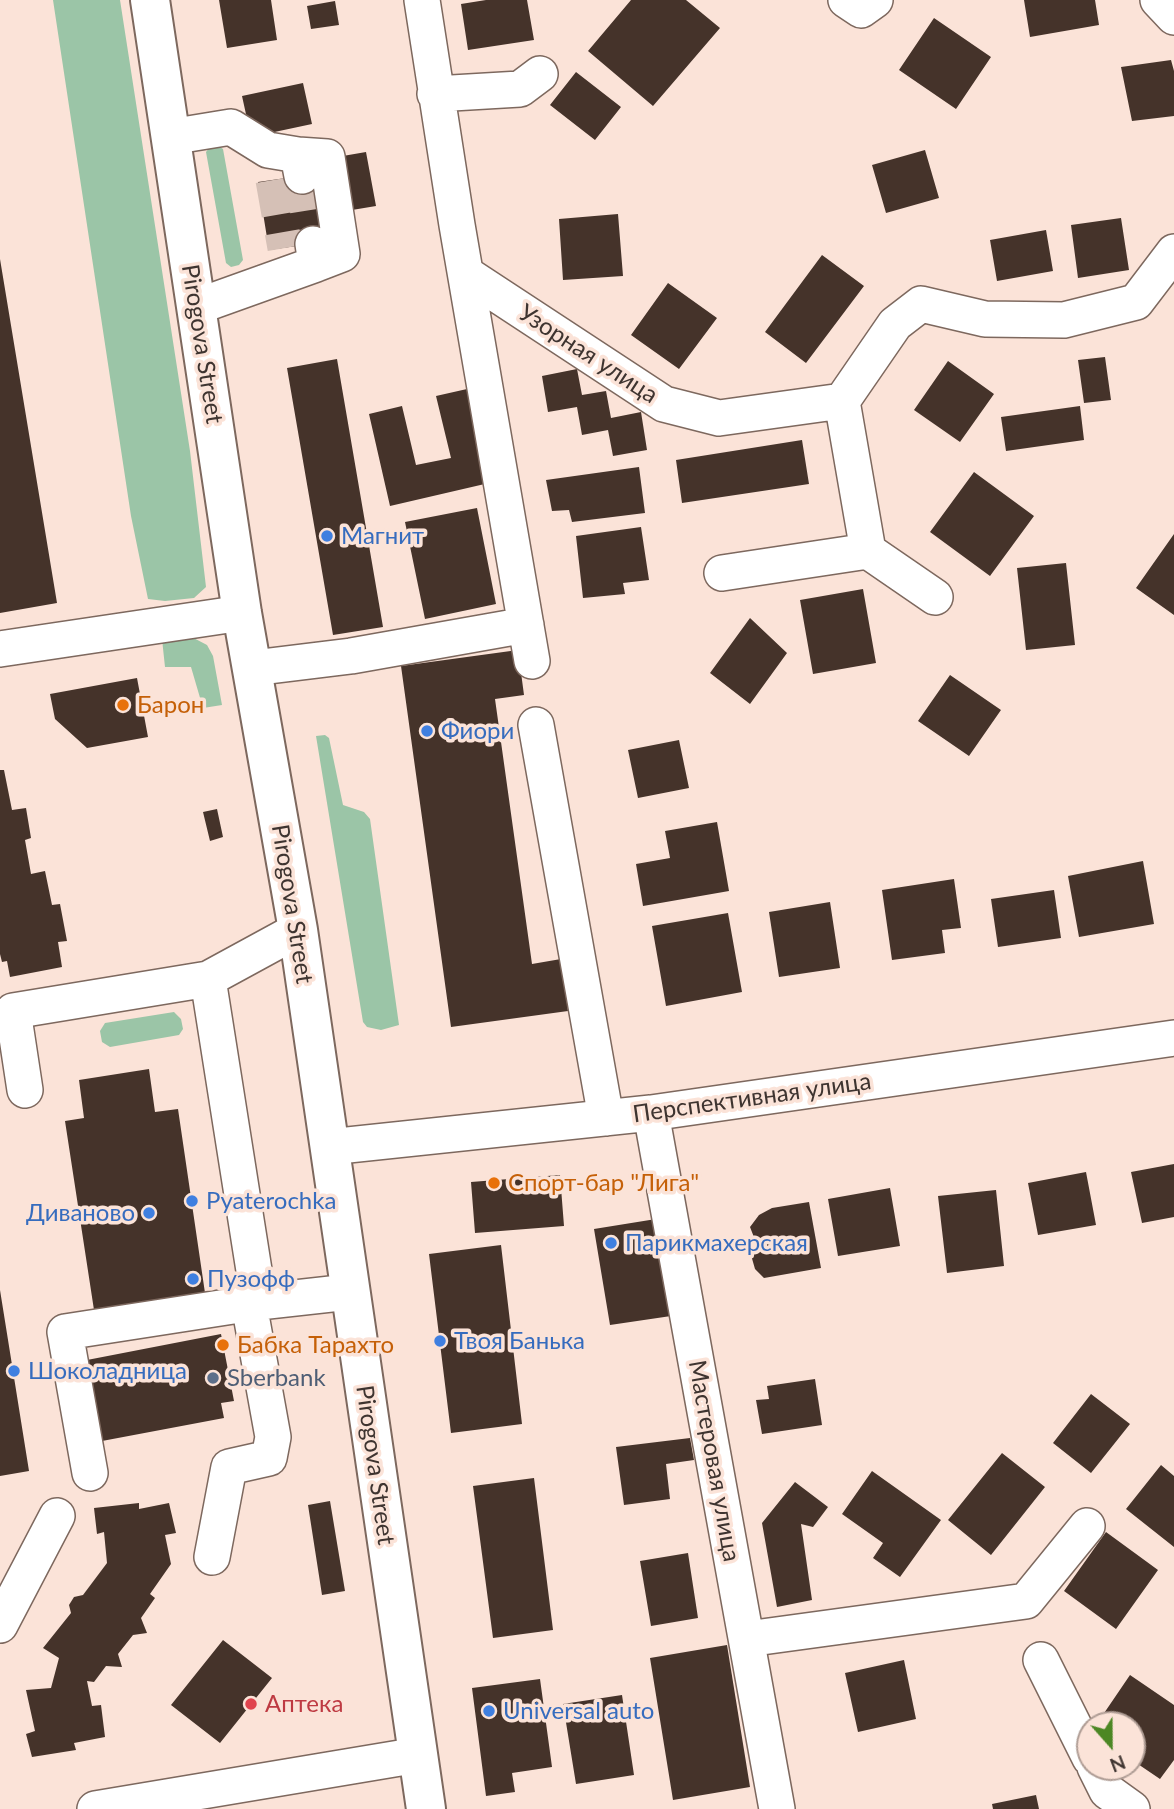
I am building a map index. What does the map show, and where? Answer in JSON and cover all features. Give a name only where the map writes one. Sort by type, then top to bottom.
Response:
[{"type":"main road","name":"Pirogova Street","points":[[150,0],[242,613],[298,930],[426,1809]]},
{"type":"street","points":[[422,0],[435,94],[532,661]]},
{"type":"street","points":[[846,0],[861,10],[876,0]]},
{"type":"street","points":[[1158,0],[1174,17]]},
{"type":"street","points":[[435,94],[520,89],[540,74]]},
{"type":"street","points":[[170,136],[231,127],[285,165],[327,157],[342,254],[301,257],[196,307]]},
{"type":"street","points":[[867,551],[842,401],[895,324],[920,304],[985,319],[1064,320],[1136,302],[1174,252]]},
{"type":"street","name":"Узорная улица","points":[[466,274],[664,404],[719,418],[842,401]]},
{"type":"street","points":[[722,573],[867,551],[936,597]]},
{"type":"street","points":[[0,649],[242,613]]},
{"type":"street","points":[[253,668],[351,656],[526,625]]},
{"type":"street","points":[[536,725],[606,1118]]},
{"type":"street","points":[[24,1090],[13,1011],[208,979],[298,930]]},
{"type":"street","points":[[208,979],[272,1437],[268,1458],[229,1467],[212,1556]]},
{"type":"street","name":"Перспективная улица","points":[[329,1147],[651,1113],[1174,1038]]},
{"type":"street","name":"Мастеровая улица","points":[[651,1113],[778,1809]]},
{"type":"street","points":[[90,1473],[65,1332],[254,1303],[349,1292]]},
{"type":"street","points":[[0,1625],[57,1516]]},
{"type":"street","points":[[747,1639],[1026,1601],[1087,1526]]},
{"type":"street","points":[[1041,1660],[1076,1730]]},
{"type":"street","points":[[95,1809],[418,1755]]},
{"type":"street","points":[[1102,1781],[1107,1791],[1132,1809]]},
{"type":"green space","points":[[53,0],[120,0],[190,451],[206,587],[194,598],[165,601],[148,599],[131,516]]},
{"type":"green space","points":[[217,145],[223,149],[243,260],[239,265],[231,267],[226,263],[206,152]]},
{"type":"green space","points":[[186,634],[207,645],[213,656],[222,705],[203,708],[191,667],[165,667],[162,639]]},
{"type":"green space","points":[[325,735],[329,738],[343,805],[364,812],[370,819],[399,1025],[381,1030],[367,1027],[363,1022],[316,736]]},
{"type":"green space","points":[[174,1012],[181,1019],[183,1029],[179,1035],[110,1047],[102,1042],[100,1031],[105,1023]]},
{"type":"building","points":[[219,0],[271,0],[277,40],[227,48]]},
{"type":"building","points":[[486,0],[527,0],[534,40],[468,50],[461,4]]},
{"type":"building","points":[[631,0],[686,0],[720,28],[653,106],[588,51]]},
{"type":"building","points":[[1024,0],[1095,0],[1099,25],[1030,37]]},
{"type":"building","points":[[335,1],[339,25],[311,29],[307,6]]},
{"type":"building","points":[[934,18],[991,57],[956,109],[899,70]]},
{"type":"building","points":[[1171,60],[1174,71],[1174,116],[1132,121],[1121,67]]},
{"type":"building","points":[[576,72],[621,107],[595,140],[550,105]]},
{"type":"building","points":[[303,83],[312,124],[251,137],[242,96]]},
{"type":"building","points":[[925,150],[939,198],[886,213],[872,165]]},
{"type":"building","points":[[366,152],[376,206],[346,211],[337,157]]},
{"type":"building","points":[[321,173],[331,241],[269,250],[258,182]]},
{"type":"building","points":[[618,214],[623,276],[563,280],[559,219]]},
{"type":"building","points":[[1121,218],[1129,270],[1078,278],[1071,225]]},
{"type":"building","points":[[1046,230],[1053,271],[997,281],[990,240]]},
{"type":"building","points":[[822,255],[864,286],[806,363],[765,332]]},
{"type":"building","points":[[0,259],[57,603],[0,613]]},
{"type":"building","points":[[668,283],[717,318],[679,369],[631,335]]},
{"type":"building","points":[[1105,357],[1111,400],[1084,403],[1078,360]]},
{"type":"building","points":[[337,359],[383,627],[333,635],[287,368]]},
{"type":"building","points":[[948,361],[994,394],[960,442],[914,410]]},
{"type":"building","points":[[577,369],[582,395],[606,391],[611,418],[641,412],[647,450],[613,456],[608,430],[582,435],[577,407],[548,412],[542,376]]},
{"type":"building","points":[[467,389],[489,483],[390,506],[369,414],[402,406],[416,465],[451,458],[436,396]]},
{"type":"building","points":[[1080,406],[1084,440],[1006,451],[1001,417]]},
{"type":"building","points":[[802,440],[809,484],[682,503],[676,460]]},
{"type":"building","points":[[639,467],[645,513],[572,522],[569,510],[552,511],[546,480]]},
{"type":"building","points":[[974,472],[1034,516],[990,576],[930,532]]},
{"type":"building","points":[[477,508],[496,604],[425,619],[405,522]]},
{"type":"building","points":[[641,527],[649,580],[623,583],[625,594],[583,598],[576,536]]},
{"type":"building","points":[[1174,534],[1174,615],[1136,588]]},
{"type":"building","points":[[1066,563],[1075,645],[1026,650],[1017,568]]},
{"type":"building","points":[[863,589],[876,663],[813,674],[800,600]]},
{"type":"building","points":[[750,618],[787,653],[750,704],[710,673]]},
{"type":"building","points":[[518,650],[524,695],[495,699],[532,964],[561,959],[568,1011],[451,1027],[401,666]]},
{"type":"building","points":[[950,675],[1001,710],[969,756],[918,721]]},
{"type":"building","points":[[137,678],[148,737],[87,748],[55,719],[50,694]]},
{"type":"building","points":[[679,740],[689,788],[638,798],[628,750]]},
{"type":"building","points":[[0,770],[4,770],[12,810],[26,808],[31,838],[25,840],[31,874],[45,871],[52,905],[60,904],[67,941],[58,942],[62,967],[10,977],[7,961],[2,962],[0,954]]},
{"type":"building","points":[[217,809],[223,837],[210,841],[203,812]]},
{"type":"building","points":[[717,822],[729,891],[643,906],[636,864],[670,858],[665,831]]},
{"type":"building","points":[[1143,861],[1154,924],[1079,937],[1068,876]]},
{"type":"building","points":[[954,879],[961,928],[942,930],[945,953],[892,960],[882,890]]},
{"type":"building","points":[[1054,890],[1061,938],[998,947],[991,899]]},
{"type":"building","points":[[830,902],[840,968],[779,977],[769,912]]},
{"type":"building","points":[[728,913],[742,992],[666,1006],[652,926]]},
{"type":"building","points":[[149,1069],[155,1112],[178,1109],[205,1293],[94,1310],[65,1121],[84,1118],[79,1080]]},
{"type":"building","points":[[1174,1164],[1174,1217],[1142,1223],[1131,1172]]},
{"type":"building","points":[[1086,1172],[1096,1225],[1038,1235],[1028,1183]]},
{"type":"building","points":[[560,1175],[564,1226],[475,1233],[471,1182]]},
{"type":"building","points":[[890,1188],[900,1246],[838,1256],[828,1199]]},
{"type":"building","points":[[996,1190],[1004,1266],[947,1273],[938,1196]]},
{"type":"building","points":[[809,1202],[821,1268],[764,1278],[755,1269],[751,1255],[757,1245],[750,1227],[759,1215],[772,1208]]},
{"type":"building","points":[[656,1219],[671,1316],[610,1325],[594,1229]]},
{"type":"building","points":[[501,1245],[522,1424],[451,1433],[429,1254]]},
{"type":"building","points":[[0,1290],[29,1471],[0,1476]]},
{"type":"building","points":[[221,1334],[234,1401],[221,1403],[224,1418],[102,1441],[87,1360]]},
{"type":"building","points":[[815,1379],[822,1425],[762,1434],[756,1400],[769,1399],[767,1386]]},
{"type":"building","points":[[1091,1394],[1130,1424],[1091,1473],[1053,1443]]},
{"type":"building","points":[[690,1438],[694,1460],[666,1464],[670,1499],[624,1505],[616,1447]]},
{"type":"building","points":[[1002,1453],[1045,1487],[991,1555],[948,1520]]},
{"type":"building","points":[[1161,1465],[1174,1476],[1174,1547],[1126,1509]]},
{"type":"building","points":[[872,1471],[941,1520],[900,1577],[873,1558],[883,1543],[842,1514]]},
{"type":"building","points":[[534,1478],[553,1630],[493,1638],[473,1486]]},
{"type":"building","points":[[795,1482],[828,1507],[813,1527],[801,1524],[812,1600],[777,1607],[762,1523]]},
{"type":"building","points":[[330,1501],[345,1591],[322,1595],[308,1505]]},
{"type":"building","points":[[139,1503],[139,1509],[169,1503],[176,1533],[165,1535],[171,1564],[150,1594],[155,1598],[141,1618],[147,1633],[133,1635],[118,1654],[122,1667],[106,1666],[94,1682],[87,1681],[92,1706],[101,1705],[105,1737],[74,1743],[76,1750],[32,1757],[26,1734],[35,1731],[26,1690],[51,1688],[59,1658],[43,1648],[71,1613],[69,1605],[74,1597],[83,1595],[107,1563],[104,1532],[97,1534],[94,1508]]},
{"type":"building","points":[[1106,1532],[1158,1570],[1116,1629],[1064,1591]]},
{"type":"building","points":[[688,1553],[698,1618],[651,1626],[640,1561]]},
{"type":"building","points":[[223,1640],[272,1678],[220,1743],[171,1705]]},
{"type":"building","points":[[727,1645],[750,1787],[673,1800],[650,1658]]},
{"type":"building","points":[[904,1660],[916,1719],[858,1732],[845,1673]]},
{"type":"building","points":[[1130,1675],[1174,1705],[1174,1760],[1160,1779],[1146,1770],[1146,1711],[1106,1711]]},
{"type":"building","points":[[540,1679],[552,1767],[512,1773],[515,1792],[486,1796],[472,1688]]},
{"type":"building","points":[[622,1695],[634,1775],[576,1784],[563,1704]]},
{"type":"building","points":[[1036,1795],[1039,1809],[993,1809],[992,1804]]},
{"type":"tunnel","points":[[302,176],[313,244]]},
{"type":"tunnel","points":[[273,180],[285,248]]},
{"type":"place","name":"Магнит","points":[[327,536]]},
{"type":"place","name":"Барон","points":[[123,705]]},
{"type":"place","name":"Фиори","points":[[427,731]]},
{"type":"place","name":"Спорт-бар \"Лига\"","points":[[494,1183]]},
{"type":"place","name":"Pyaterochka","points":[[192,1201]]},
{"type":"place","name":"Диваново","points":[[149,1213]]},
{"type":"place","name":"Парикмахерская","points":[[611,1243]]},
{"type":"place","name":"Пузофф","points":[[193,1279]]},
{"type":"place","name":"Твоя Банька","points":[[440,1341]]},
{"type":"place","name":"Бабка Тарахто","points":[[223,1345]]},
{"type":"place","name":"Шоколадница","points":[[14,1371]]},
{"type":"place","name":"Sberbank","points":[[213,1378]]},
{"type":"place","name":"Аптека","points":[[251,1704]]},
{"type":"place","name":"Universal auto","points":[[489,1711]]}]
